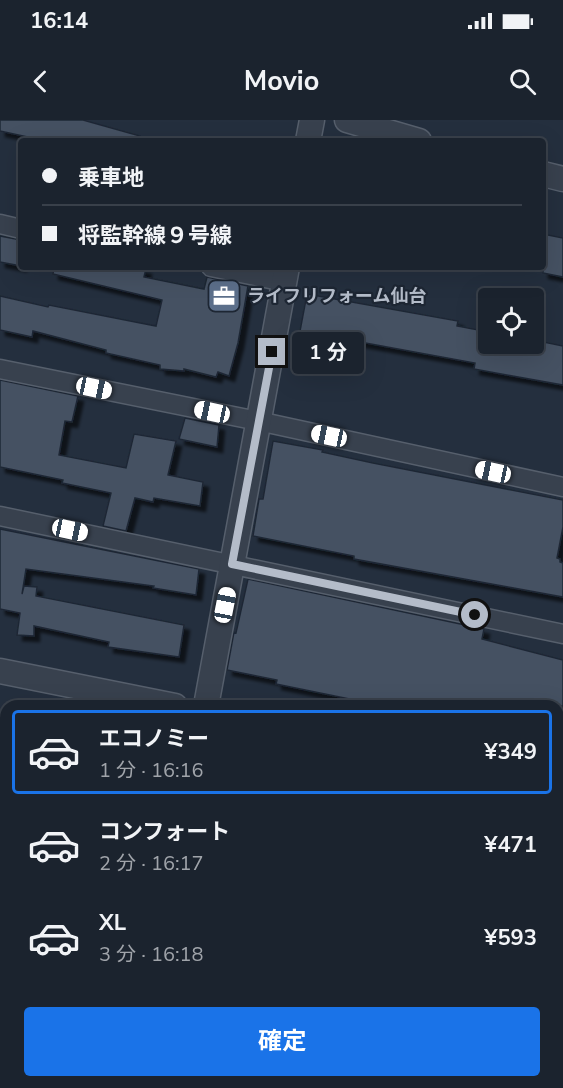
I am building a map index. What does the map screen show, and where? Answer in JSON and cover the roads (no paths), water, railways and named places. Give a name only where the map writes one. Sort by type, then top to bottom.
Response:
[{"type":"street","points":[[309,138],[312,120]]},
{"type":"street","points":[[347,120],[409,138]]},
{"type":"street","points":[[546,175],[563,179]]},
{"type":"street","points":[[0,224],[18,227]]},
{"type":"street","points":[[207,700],[286,274],[243,270]]},
{"type":"street","points":[[0,369],[258,421],[563,487]]},
{"type":"street","points":[[0,516],[563,634]]},
{"type":"street","points":[[0,671],[145,700]]},
{"type":"place","name":"ライフリフォーム仙台","points":[[224,296]]}]
